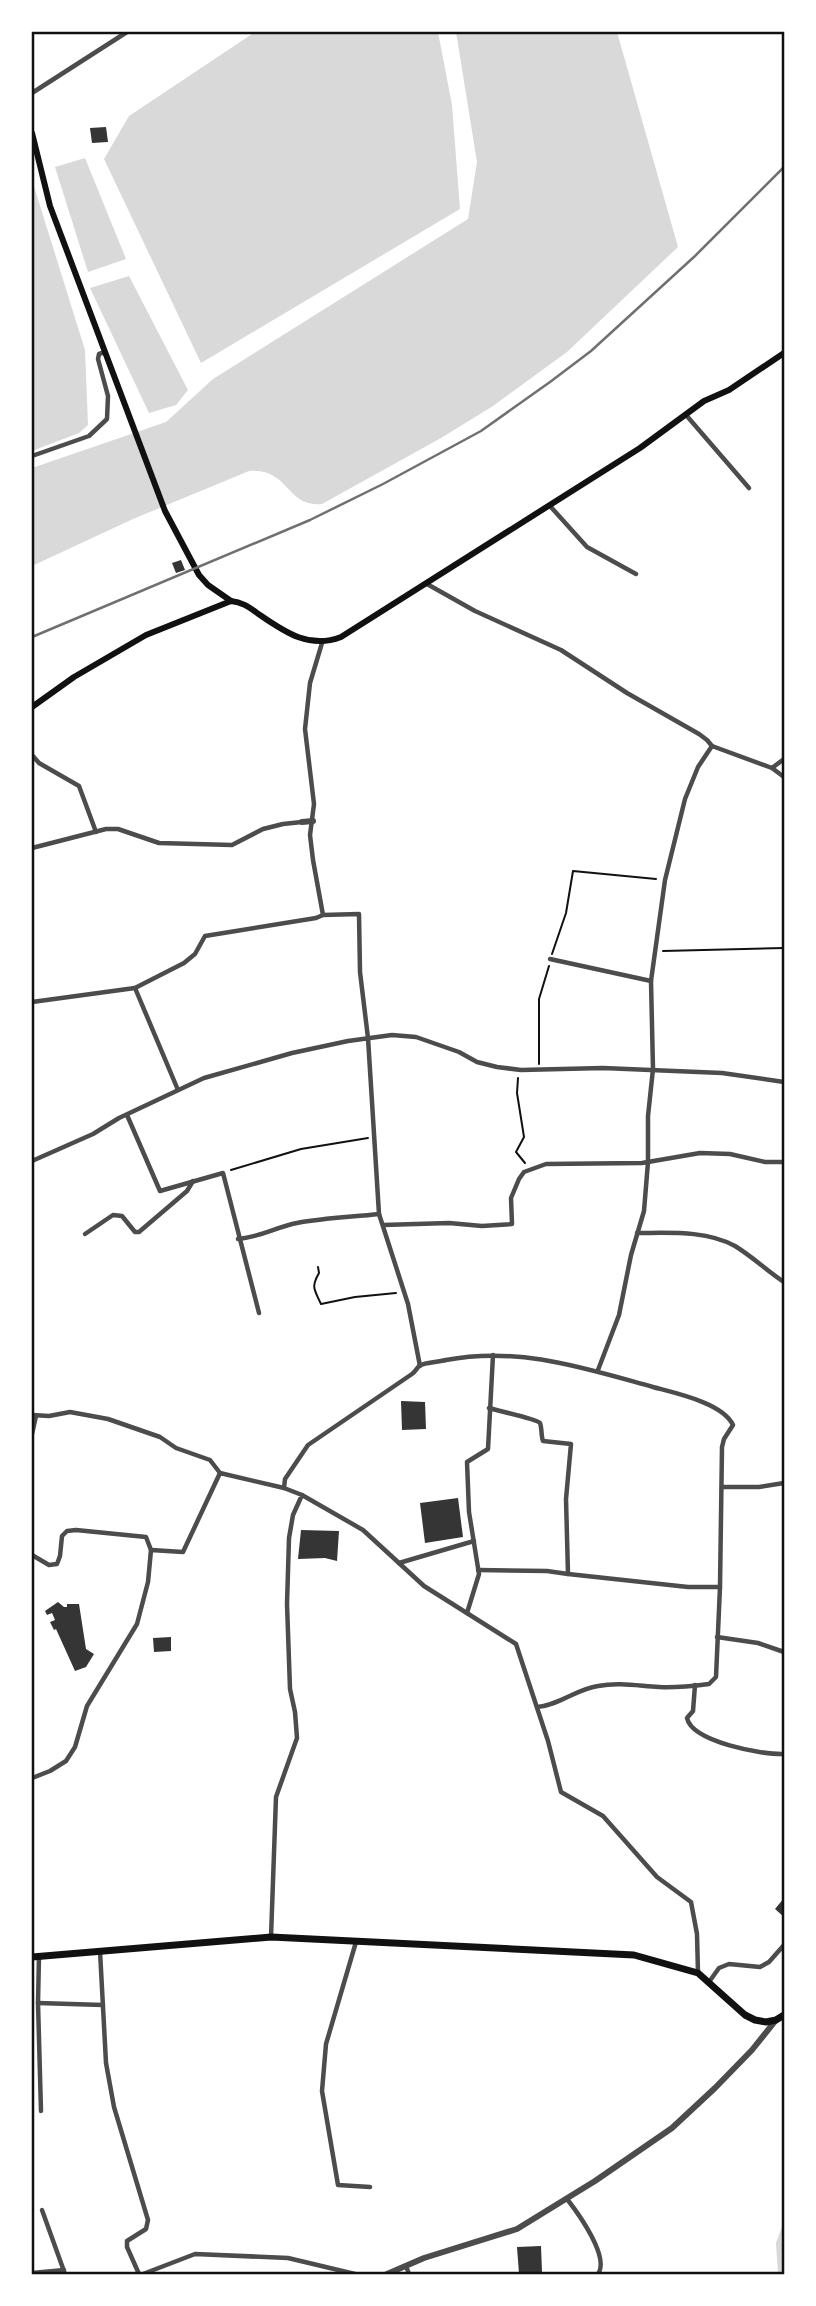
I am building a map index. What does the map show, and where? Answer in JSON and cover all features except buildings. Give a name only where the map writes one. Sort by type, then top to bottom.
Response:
[{"type":"main road","points":[[32,133],[50,206],[165,511],[199,575],[231,601],[243,604],[288,632],[322,643],[341,637],[551,506],[658,436],[704,401],[729,390],[785,353]]},
{"type":"main road","points":[[32,707],[85,670],[146,635],[231,601]]},
{"type":"main road","points":[[35,1957],[271,1937],[635,1955],[698,1973],[745,2015],[755,2020],[766,2022],[785,2015]]},
{"type":"street","points":[[32,93],[127,32]]},
{"type":"street","points":[[32,456],[89,436],[107,419],[108,396],[98,359],[99,354],[106,352]]},
{"type":"street","points":[[686,415],[749,488]]},
{"type":"street","points":[[551,506],[587,547],[636,574]]},
{"type":"street","points":[[427,583],[475,611],[561,650],[627,693],[699,734],[712,746],[772,768],[785,777]]},
{"type":"street","points":[[322,643],[310,683],[305,729],[313,821],[310,835],[323,915]]},
{"type":"street","points":[[598,1370],[619,1315],[644,1211],[653,1069],[651,981],[665,880],[688,792],[698,767],[712,746]]},
{"type":"street","points":[[32,755],[79,786],[96,832]]},
{"type":"street","points":[[772,768],[785,759]]},
{"type":"street","points":[[32,848],[96,832],[118,830],[159,843],[232,845],[263,829],[313,821]]},
{"type":"street","points":[[32,1002],[135,988],[184,963],[195,954],[205,936],[323,915],[359,914],[360,972],[368,1038],[379,1214],[404,1291],[419,1352],[419,1366]]},
{"type":"street","points":[[550,959],[651,981]]},
{"type":"street","points":[[135,988],[178,1090]]},
{"type":"street","points":[[32,1161],[93,1134],[204,1078],[260,1061],[392,1035],[416,1037],[459,1052],[477,1062],[521,1070],[653,1069],[742,1074],[785,1082]]},
{"type":"street","points":[[127,1115],[160,1191],[223,1173],[259,1312]]},
{"type":"street","points":[[383,1225],[512,1224],[511,1198],[519,1179],[531,1168],[546,1164],[648,1162],[700,1153],[730,1154],[765,1162],[785,1162]]},
{"type":"street","points":[[85,1234],[113,1215],[122,1216],[139,1232],[187,1191],[193,1181]]},
{"type":"street","points":[[239,1239],[268,1234],[282,1226],[298,1222],[379,1214]]},
{"type":"street","points":[[637,1233],[677,1233],[721,1240],[757,1260],[785,1282]]},
{"type":"street","points":[[467,1613],[476,1589],[478,1570],[469,1513],[467,1462],[488,1449],[492,1355]]},
{"type":"street","points":[[284,1488],[285,1479],[308,1445],[412,1374],[419,1366],[450,1360],[492,1355],[548,1359],[598,1370],[684,1396],[726,1413],[733,1425],[722,1447],[716,1677],[709,1684],[695,1685],[600,1685],[582,1689],[559,1703],[537,1707]]},
{"type":"street","points":[[489,1408],[536,1419],[540,1424],[543,1441],[571,1444],[566,1499],[568,1574]]},
{"type":"street","points":[[32,1434],[34,1415],[70,1412],[107,1419],[160,1437],[176,1448],[209,1460],[220,1474],[284,1488],[302,1495],[363,1530],[424,1586],[516,1644],[548,1741],[561,1792],[603,1816],[657,1877],[691,1902],[697,1934],[698,1973]]},
{"type":"street","points":[[151,1550],[183,1552],[220,1474]]},
{"type":"street","points":[[722,1487],[759,1487],[785,1483]]},
{"type":"street","points":[[271,1937],[276,1797],[297,1738],[290,1689],[287,1604],[289,1538],[293,1515],[302,1495]]},
{"type":"street","points":[[32,1555],[49,1565],[57,1564],[62,1536],[68,1531],[76,1530],[146,1537],[151,1550],[148,1582],[137,1624],[87,1706],[75,1747],[66,1761],[32,1778]]},
{"type":"street","points":[[399,1563],[474,1541]]},
{"type":"street","points":[[478,1570],[547,1571],[688,1587],[720,1587]]},
{"type":"street","points":[[717,1637],[758,1643],[785,1652]]},
{"type":"street","points":[[695,1685],[693,1711],[688,1718],[689,1725],[698,1734],[749,1749],[785,1754]]},
{"type":"street","points":[[356,1941],[326,2045],[322,2091],[338,2185],[370,2187]]},
{"type":"street","points":[[708,1983],[719,1968],[729,1964],[752,1967],[769,1962],[785,1945]]},
{"type":"street","points":[[100,1951],[106,2063],[114,2107],[148,2220],[146,2229],[127,2241],[127,2247],[141,2274],[195,2254],[288,2258],[355,2274]]},
{"type":"street","points":[[35,1957],[41,2110]]},
{"type":"street","points":[[38,2003],[103,2005]]},
{"type":"street","points":[[387,2274],[517,2229],[567,2199],[671,2128],[752,2050],[776,2020]]},
{"type":"street","points":[[567,2199],[592,2236],[600,2261],[601,2270],[598,2274]]},
{"type":"street","points":[[32,2273],[64,2272],[42,2210]]},
{"type":"street","points":[[324,2274],[325,2266]]},
{"type":"street","points":[[406,2266],[409,2274]]},
{"type":"path","points":[[539,1068],[539,999],[566,913],[573,871],[665,880]]},
{"type":"path","points":[[654,951],[785,948]]},
{"type":"path","points":[[521,1070],[517,1093],[524,1137],[516,1152],[531,1168]]},
{"type":"path","points":[[223,1173],[301,1149],[374,1137]]},
{"type":"path","points":[[318,1267],[319,1273],[313,1286],[321,1304],[404,1291]]},
{"type":"shaded area","points":[[255,32],[438,32],[452,105],[460,209],[201,363],[104,159],[129,116]]},
{"type":"shaded area","points":[[456,32],[617,32],[678,247],[567,352],[493,406],[322,504],[310,504],[301,500],[273,475],[249,471],[133,519],[32,566],[32,468],[166,422],[213,379],[468,219],[477,162]]},
{"type":"shaded area","points":[[85,158],[126,259],[88,272],[55,167]]},
{"type":"shaded area","points":[[32,180],[85,350],[88,425],[79,433],[32,451]]},
{"type":"shaded area","points":[[129,276],[188,390],[176,405],[149,413],[90,288]]},
{"type":"shaded area","points":[[784,2221],[784,2274],[778,2274],[776,2243]]},
{"type":"railway","points":[[32,637],[310,520],[481,431],[591,351],[695,256],[784,167]]}]
